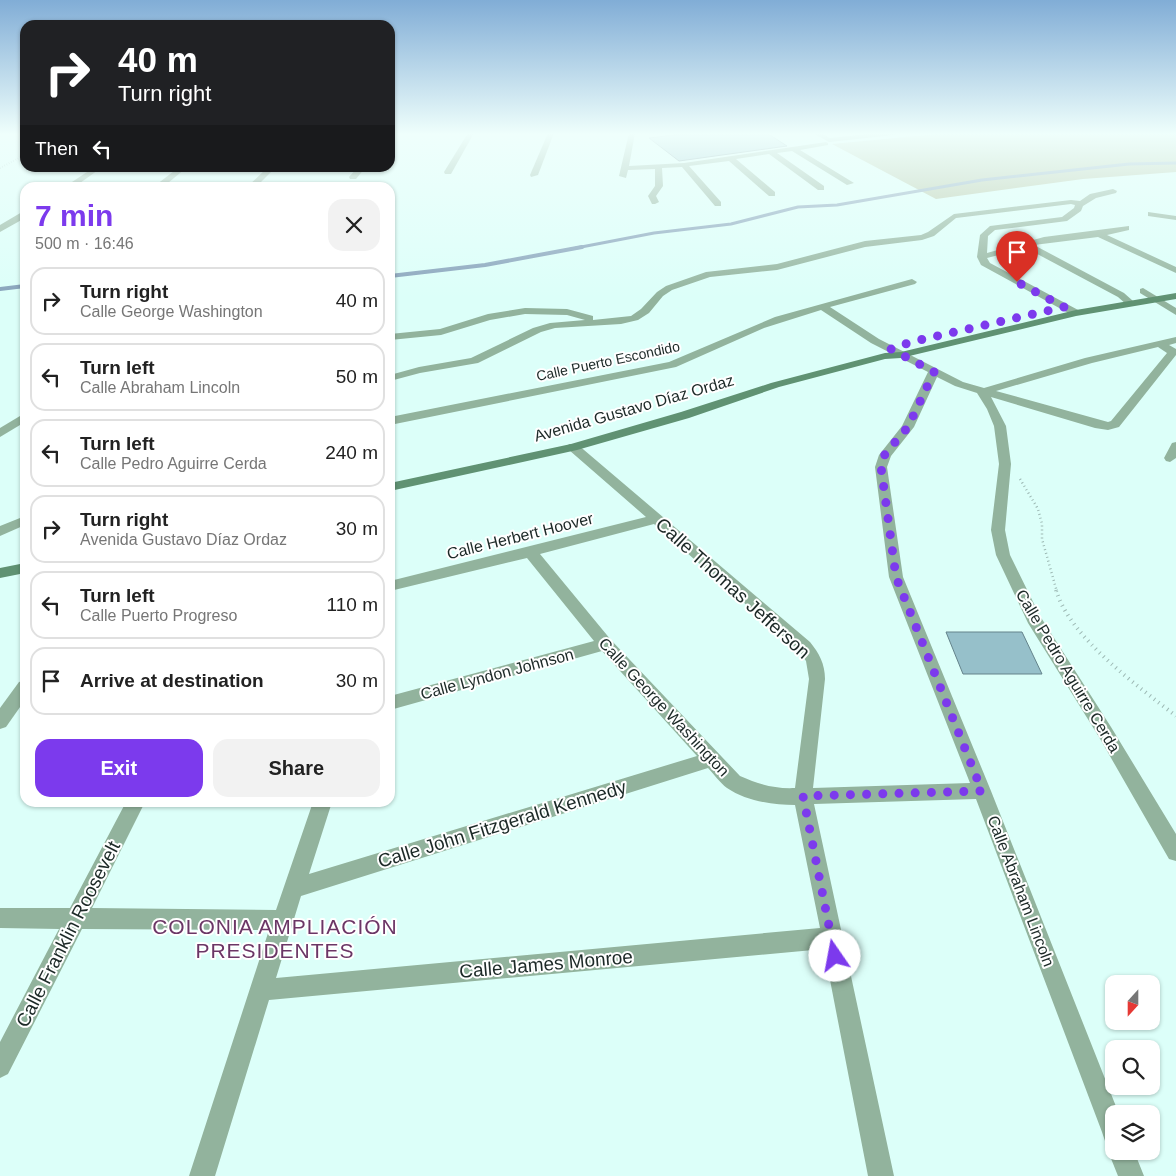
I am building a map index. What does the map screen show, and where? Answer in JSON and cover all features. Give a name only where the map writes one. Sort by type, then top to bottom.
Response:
[{"type":"street","points":[[655,202],[652,196],[660,188]]},
{"type":"street","points":[[704,188],[718,204]]},
{"type":"street","points":[[765,188],[772,194]]},
{"type":"street","points":[[395,377],[419,370],[474,361],[537,330],[554,325],[621,321],[634,318],[645,311],[660,294],[669,288],[709,274],[777,267],[865,244],[922,237],[931,234],[954,216],[1070,202],[1080,204],[1086,202],[1092,196],[1113,191]]},
{"type":"street","points":[[1076,313],[986,265],[982,257],[982,241],[988,230],[993,228],[1064,220],[1080,204]]},
{"type":"street","points":[[1151,214],[1176,218]]},
{"type":"street","points":[[0,229],[20,217]]},
{"type":"street","points":[[982,257],[1044,240],[1099,234],[1126,228]]},
{"type":"street","points":[[1099,234],[1176,270]]},
{"type":"street","points":[[1027,245],[1121,295],[1130,303]]},
{"type":"street","name":"Calle Puerto Escondido","points":[[395,420],[672,365],[692,358],[733,337],[762,326],[912,282]]},
{"type":"street","name":"Avenida Gustavo Díaz Ordaz","points":[[892,353],[911,342],[1121,295],[1176,287]]},
{"type":"street","points":[[1143,291],[1176,312]]},
{"type":"street","name":"Avenida Gustavo Díaz Ordaz","points":[[395,487],[573,447],[684,416],[775,385],[892,353],[1076,313],[1176,296]]},
{"type":"street","points":[[823,307],[892,353],[959,384],[982,392],[1108,426],[1115,424],[1175,348],[1160,344],[1089,360],[982,392]]},
{"type":"street","points":[[395,337],[441,332],[488,317],[525,311],[567,312],[600,321]]},
{"type":"street","name":"Calle Abraham Lincoln","points":[[934,372],[908,427],[885,454],[881,467],[896,577],[982,791],[1105,1109]]},
{"type":"street","name":"Calle Pedro Aguirre Cerda","points":[[982,392],[993,409],[1000,426],[1005,464],[998,530],[1003,554],[1034,619],[1105,732],[1176,852]]},
{"type":"street","points":[[0,433],[20,420]]},
{"type":"street","points":[[1170,458],[1176,446]]},
{"type":"street","name":"Calle Thomas Jefferson","points":[[573,447],[812,655],[817,666],[803,796],[881,1176]]},
{"type":"street","name":"Calle Herbert Hoover","points":[[395,584],[657,519]]},
{"type":"street","points":[[0,531],[20,522]]},
{"type":"street","name":"Calle George Washington","points":[[530,552],[605,644],[733,782],[757,792],[778,797],[982,791]]},
{"type":"street","points":[[0,573],[20,569]]},
{"type":"street","name":"Calle Lyndon Johnson","points":[[395,702],[605,644]]},
{"type":"street","points":[[0,722],[20,694]]},
{"type":"street","name":"Calle John Fitzgerald Kennedy","points":[[293,889],[710,759]]},
{"type":"street","name":"Calle Franklin Roosevelt","points":[[0,1066],[133,807]]},
{"type":"street","points":[[202,1176],[282,920],[321,807]]},
{"type":"street","points":[[0,918],[282,920]]},
{"type":"street","name":"Calle James Monroe","points":[[261,990],[831,938]]},
{"type":"street","points":[[1125,1160],[1131,1176]]},
{"type":"path","points":[[1003,454],[1038,509],[1042,524],[1042,540],[1058,596],[1064,611],[1074,627],[1124,676],[1176,716]]},
{"type":"green space","points":[[915,188],[1018,188],[936,199]]},
{"type":"building","points":[[946,632],[1022,632],[1042,674],[963,674]]},
{"type":"waterway","points":[[576,248],[654,233],[731,224],[798,207],[837,205],[936,188]]},
{"type":"waterway","points":[[395,275],[485,265],[582,247]]},
{"type":"waterway","points":[[0,289],[20,287]]},
{"type":"district","name":"COLONIA AMPLIACIÓN PRESIDENTES","points":[[275,938]]},
{"type":"route","points":[[835,956],[803,796],[982,791],[896,577],[881,467],[885,454],[908,427],[934,372],[891,349],[911,342],[1064,307],[1017,282]]}]
